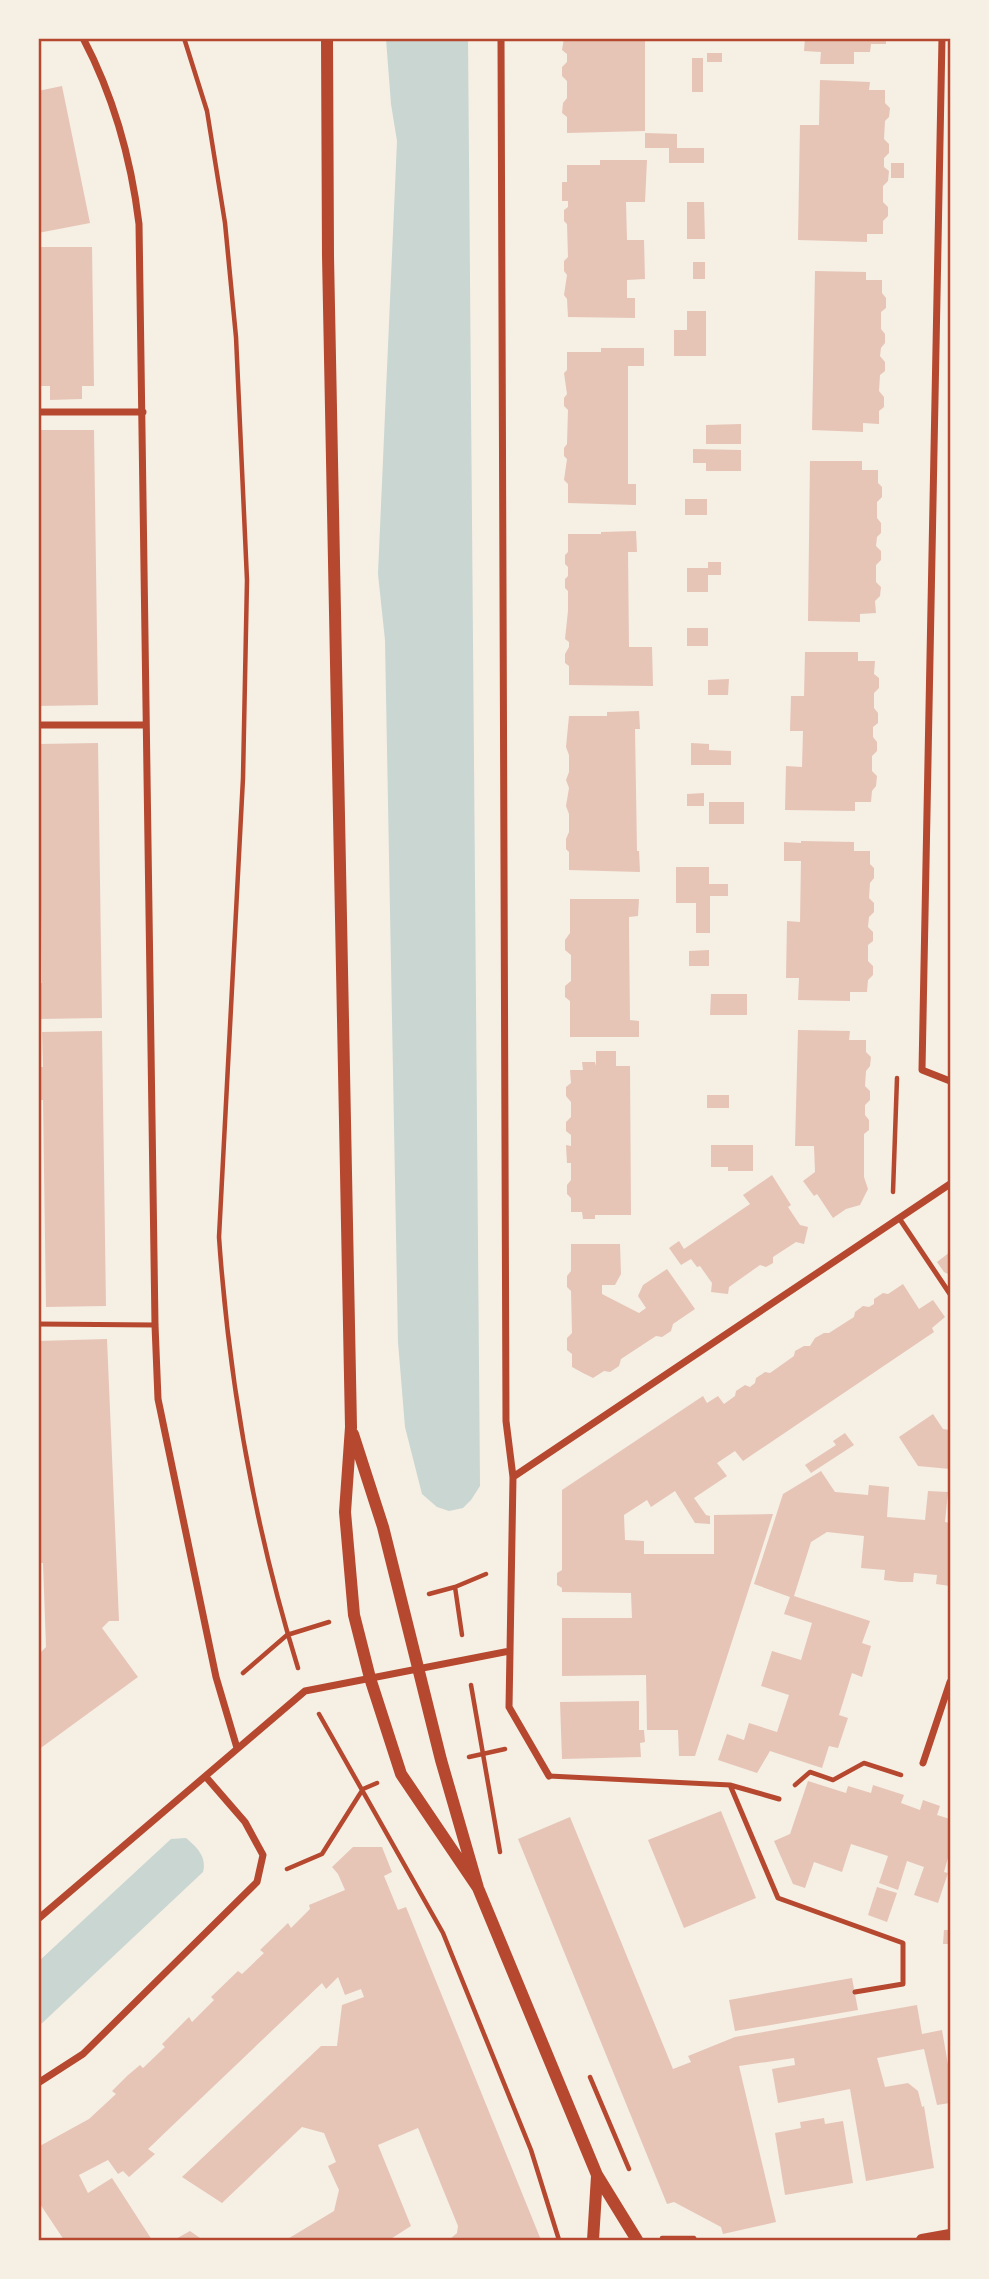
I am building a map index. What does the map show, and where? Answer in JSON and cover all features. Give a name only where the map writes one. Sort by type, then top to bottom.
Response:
[{"type":"street","points":[[83,38],[104,79],[122,137],[134,183],[139,224],[158,1399],[216,1677],[237,1748]]},
{"type":"street","points":[[327,38],[328,270],[351,1427],[345,1512],[354,1615],[370,1678],[401,1774],[478,1888]]},
{"type":"street","points":[[501,38],[506,1421],[513,1477],[509,1707],[549,1776]]},
{"type":"street","points":[[942,38],[922,1070],[950,1081]]},
{"type":"street","points":[[38,412],[143,412]]},
{"type":"street","points":[[38,725],[146,725]]},
{"type":"street","points":[[513,1477],[950,1184]]},
{"type":"street","points":[[351,1427],[383,1527],[441,1760],[478,1888],[597,2175],[637,2241]]},
{"type":"street","points":[[38,1919],[305,1691],[510,1651]]},
{"type":"street","points":[[923,1763],[950,1682]]},
{"type":"street","points":[[38,2083],[83,2054],[257,1882],[263,1855],[245,1822],[206,1777]]},
{"type":"street","points":[[593,2241],[597,2175]]},
{"type":"street","points":[[922,2241],[950,2235]]},
{"type":"lane","points":[[900,1218],[950,1294]]},
{"type":"lane","points":[[38,1324],[155,1325]]},
{"type":"lane","points":[[549,1776],[730,1785],[779,1799]]},
{"type":"lane","points":[[730,1785],[778,1898],[903,1943],[903,1984],[855,1992]]},
{"type":"path","points":[[184,38],[207,111],[225,223],[236,337],[247,580],[243,778],[219,1237],[236,1396],[258,1513],[288,1635],[305,1691],[443,1933],[531,2150],[559,2241]]},
{"type":"path","points":[[891,1223],[897,1066]]},
{"type":"path","points":[[455,1587],[501,1858]]},
{"type":"path","points":[[242,1685],[243,1672],[288,1635]]},
{"type":"path","points":[[779,1799],[810,1772],[833,1780],[864,1763],[918,1780],[923,1763]]},
{"type":"path","points":[[589,2073],[631,2174]]},
{"type":"path","points":[[656,2231],[660,2239],[694,2238],[695,2241]]},
{"type":"shaded area","points":[[386,39],[468,39],[480,1486],[463,1508],[449,1511],[437,1507],[422,1494],[405,1427],[398,1342],[385,640],[378,574],[397,141]]},
{"type":"shaded area","points":[[186,1838],[202,1857],[203,1872],[39,2026],[39,1961],[171,1839]]},
{"type":"building","points":[[564,38],[645,38],[645,131],[567,133],[567,117],[562,113],[563,103],[567,98],[567,81],[562,76],[562,67],[567,62],[567,54],[562,50]]},
{"type":"building","points":[[805,38],[886,38],[886,44],[871,44],[870,52],[854,52],[854,64],[820,64],[821,52],[804,51]]},
{"type":"building","points":[[707,53],[722,53],[722,62],[707,62]]},
{"type":"building","points":[[692,58],[703,58],[703,92],[692,92]]},
{"type":"building","points":[[820,80],[870,82],[869,90],[885,90],[885,103],[890,108],[889,117],[885,121],[884,139],[889,144],[889,153],[884,158],[884,167],[889,171],[888,181],[883,186],[883,202],[888,207],[888,216],[883,221],[883,234],[867,234],[867,242],[798,240],[800,125],[819,125]]},
{"type":"building","points":[[62,86],[90,223],[38,233],[38,91]]},
{"type":"building","points":[[645,133],[677,134],[677,148],[704,148],[704,163],[669,163],[669,148],[645,148]]},
{"type":"building","points":[[600,160],[647,160],[645,202],[626,202],[627,240],[644,240],[645,279],[627,280],[627,298],[635,298],[635,318],[568,317],[567,299],[564,295],[567,275],[564,261],[568,257],[564,210],[568,207],[568,201],[562,201],[562,182],[567,182],[567,165],[600,165]]},
{"type":"building","points":[[891,163],[904,163],[904,178],[891,178]]},
{"type":"building","points":[[687,202],[704,202],[705,239],[687,239]]},
{"type":"building","points":[[38,247],[92,247],[94,386],[82,386],[82,399],[50,400],[50,386],[38,386]]},
{"type":"building","points":[[693,262],[705,262],[705,279],[693,279]]},
{"type":"building","points":[[815,271],[866,272],[866,280],[882,280],[886,308],[881,312],[881,329],[885,334],[885,343],[880,356],[885,362],[885,371],[880,375],[879,391],[884,397],[884,407],[879,411],[879,424],[863,423],[863,432],[812,430]]},
{"type":"building","points":[[687,311],[706,311],[706,356],[674,356],[674,330],[687,330]]},
{"type":"building","points":[[601,348],[644,348],[644,366],[628,366],[628,484],[636,484],[636,505],[568,503],[568,484],[564,480],[568,410],[564,406],[567,394],[564,373],[567,370],[567,352],[601,352]]},
{"type":"building","points":[[741,424],[741,444],[706,444],[706,425]]},
{"type":"building","points":[[38,430],[94,430],[98,705],[38,706]]},
{"type":"building","points":[[693,449],[741,450],[741,471],[706,471],[706,463],[693,463]]},
{"type":"building","points":[[810,461],[862,461],[862,470],[878,470],[882,497],[877,502],[881,533],[877,537],[876,546],[881,551],[881,560],[876,565],[876,582],[881,587],[880,596],[875,601],[876,613],[860,614],[860,622],[808,621]]},
{"type":"building","points":[[685,499],[707,499],[707,515],[685,515]]},
{"type":"building","points":[[636,531],[637,552],[628,552],[629,647],[652,647],[653,686],[569,685],[569,666],[565,663],[565,654],[569,647],[569,642],[565,639],[568,591],[565,588],[565,579],[568,576],[568,567],[565,564],[565,555],[568,552],[568,534]]},
{"type":"building","points":[[708,562],[721,562],[721,575],[708,575],[708,592],[687,592],[687,568],[708,568]]},
{"type":"building","points":[[687,628],[708,628],[708,646],[687,646]]},
{"type":"building","points":[[805,652],[858,652],[858,661],[875,661],[874,674],[879,678],[879,688],[874,693],[878,723],[873,727],[877,751],[872,756],[872,771],[877,776],[876,786],[872,791],[871,802],[855,802],[855,811],[785,810],[786,766],[802,767],[803,731],[790,731],[791,696],[804,696]]},
{"type":"building","points":[[729,679],[728,695],[708,695],[708,680]]},
{"type":"building","points":[[639,711],[640,729],[635,729],[637,851],[640,872],[569,870],[566,839],[569,832],[569,814],[566,806],[569,788],[566,780],[569,755],[566,747],[569,716],[607,716],[607,712]]},
{"type":"building","points":[[98,743],[102,1018],[38,1019],[38,983],[42,983],[39,744]]},
{"type":"building","points":[[691,743],[709,744],[709,750],[731,751],[731,765],[691,765]]},
{"type":"building","points":[[704,793],[704,806],[687,806],[687,794]]},
{"type":"building","points":[[709,802],[744,802],[744,824],[709,824]]},
{"type":"building","points":[[784,842],[854,842],[854,851],[870,851],[874,878],[870,883],[869,898],[874,903],[874,912],[869,917],[868,927],[873,932],[873,941],[868,945],[868,961],[873,966],[873,975],[868,980],[867,992],[850,992],[850,1001],[798,1000],[799,978],[786,978],[787,921],[800,922],[801,861],[784,861]]},
{"type":"building","points":[[676,867],[709,867],[709,884],[728,884],[728,896],[710,896],[710,933],[696,933],[696,903],[676,903]]},
{"type":"building","points":[[570,899],[639,899],[638,916],[629,917],[629,933],[630,1020],[639,1021],[639,1037],[570,1037],[570,1001],[565,997],[565,986],[571,981],[571,955],[565,950],[565,940],[570,933]]},
{"type":"building","points":[[709,950],[709,966],[689,966],[689,951]]},
{"type":"building","points":[[711,994],[747,994],[747,1015],[710,1015]]},
{"type":"building","points":[[798,1030],[850,1031],[849,1040],[866,1040],[866,1052],[871,1057],[865,1086],[870,1091],[870,1100],[865,1105],[869,1130],[864,1134],[864,1177],[868,1189],[860,1205],[846,1209],[833,1218],[817,1194],[814,1196],[803,1181],[815,1172],[814,1146],[795,1146]]},
{"type":"building","points":[[102,1031],[106,1306],[46,1307],[43,1100],[38,1100],[38,1067],[43,1067],[42,1032]]},
{"type":"building","points":[[596,1051],[616,1051],[616,1066],[630,1066],[631,1215],[595,1215],[595,1219],[583,1219],[582,1212],[571,1212],[571,1198],[567,1194],[567,1185],[571,1180],[571,1163],[567,1163],[566,1145],[571,1146],[571,1135],[566,1131],[566,1122],[571,1117],[571,1102],[566,1096],[566,1087],[571,1083],[570,1070],[583,1070],[582,1062],[595,1062],[596,1066]]},
{"type":"building","points":[[707,1095],[729,1095],[729,1108],[707,1108]]},
{"type":"building","points":[[711,1145],[753,1145],[753,1171],[728,1171],[728,1167],[711,1167]]},
{"type":"building","points":[[772,1175],[800,1225],[808,1227],[804,1244],[796,1242],[773,1257],[773,1263],[766,1267],[760,1265],[729,1287],[728,1294],[711,1292],[712,1283],[700,1266],[697,1267],[691,1259],[681,1265],[669,1248],[679,1241],[684,1249],[750,1204],[743,1195]]},
{"type":"building","points":[[571,1244],[620,1244],[621,1274],[615,1285],[602,1285],[602,1294],[639,1313],[646,1308],[638,1296],[643,1285],[667,1269],[695,1309],[673,1324],[671,1331],[662,1337],[656,1336],[621,1359],[619,1366],[610,1372],[604,1371],[593,1378],[583,1373],[572,1367],[572,1354],[567,1350],[567,1338],[572,1333],[571,1291],[567,1287],[567,1276],[571,1271]]},
{"type":"building","points":[[950,1252],[950,1275],[944,1272],[937,1262]]},
{"type":"building","points":[[903,1284],[919,1309],[933,1300],[945,1317],[932,1328],[934,1332],[743,1461],[735,1451],[717,1463],[727,1476],[694,1498],[706,1515],[710,1516],[710,1524],[695,1523],[675,1491],[651,1507],[647,1500],[624,1515],[625,1540],[644,1541],[644,1554],[714,1554],[714,1515],[773,1514],[695,1756],[679,1756],[678,1730],[647,1730],[646,1675],[562,1676],[562,1618],[632,1618],[631,1593],[562,1592],[562,1588],[557,1585],[557,1573],[562,1570],[562,1490],[703,1396],[707,1403],[718,1396],[724,1404],[735,1396],[736,1391],[745,1385],[750,1387],[756,1378],[765,1372],[770,1373],[794,1356],[795,1351],[810,1346],[815,1338],[829,1333],[854,1317],[855,1312],[863,1306],[869,1307],[874,1304],[874,1299]]},
{"type":"building","points":[[107,1339],[119,1621],[109,1621],[102,1628],[138,1677],[38,1750],[38,1655],[46,1647],[43,1563],[38,1563],[38,1341]]},
{"type":"building","points":[[933,1414],[943,1429],[950,1430],[950,1469],[918,1466],[899,1437]]},
{"type":"building","points":[[845,1433],[854,1445],[811,1473],[805,1465],[836,1445],[833,1441]]},
{"type":"building","points":[[821,1471],[835,1492],[868,1495],[869,1485],[889,1487],[887,1517],[925,1520],[928,1491],[948,1492],[945,1522],[950,1523],[950,1586],[936,1584],[937,1575],[914,1573],[913,1582],[900,1582],[884,1580],[885,1570],[861,1568],[864,1536],[827,1532],[811,1542],[794,1596],[870,1621],[862,1643],[871,1646],[862,1677],[852,1673],[839,1715],[848,1718],[838,1748],[829,1746],[822,1768],[770,1751],[757,1773],[718,1760],[727,1734],[744,1740],[749,1723],[777,1732],[789,1695],[761,1686],[772,1651],[801,1660],[812,1623],[784,1614],[790,1597],[754,1584],[783,1494]]},
{"type":"building","points":[[639,1701],[639,1730],[644,1730],[645,1742],[640,1743],[641,1757],[562,1759],[560,1702]]},
{"type":"building","points":[[808,1781],[846,1793],[848,1786],[871,1793],[873,1785],[904,1795],[901,1803],[920,1810],[923,1800],[940,1806],[937,1815],[950,1819],[950,1851],[944,1872],[948,1873],[938,1903],[914,1895],[924,1867],[907,1861],[898,1890],[879,1883],[888,1856],[851,1844],[842,1872],[814,1862],[805,1888],[793,1884],[774,1841],[790,1834]]},
{"type":"building","points":[[721,1811],[756,1898],[684,1928],[648,1840]]},
{"type":"building","points":[[570,1817],[673,2069],[691,2062],[688,2056],[735,2037],[917,2005],[922,2034],[942,2030],[950,2076],[950,2103],[937,2105],[924,2049],[877,2058],[885,2087],[908,2083],[918,2091],[922,2107],[924,2106],[934,2168],[866,2181],[850,2089],[778,2103],[772,2069],[795,2065],[794,2058],[739,2066],[776,2222],[723,2234],[721,2227],[674,2202],[667,2204],[518,1839]]},
{"type":"building","points":[[353,1847],[382,1847],[392,1872],[384,1876],[398,1910],[406,1907],[541,2240],[449,2240],[457,2233],[458,2226],[418,2128],[378,2145],[411,2226],[389,2240],[286,2240],[334,2211],[339,2190],[328,2166],[336,2162],[324,2133],[302,2127],[222,2203],[182,2177],[321,2046],[337,2046],[342,2005],[364,1997],[361,1989],[345,1995],[338,1977],[326,1989],[322,1983],[173,2125],[148,2149],[155,2154],[129,2177],[123,2171],[118,2174],[108,2160],[79,2175],[88,2193],[112,2178],[152,2240],[64,2240],[38,2201],[38,2147],[89,2119],[116,2094],[112,2091],[127,2076],[140,2065],[143,2068],[165,2047],[162,2044],[189,2017],[192,2022],[214,2000],[211,1997],[238,1971],[242,1974],[264,1953],[260,1950],[288,1923],[291,1928],[310,1909],[309,1905],[345,1890],[332,1867]]},
{"type":"building","points":[[877,1887],[897,1893],[887,1922],[868,1915]]},
{"type":"building","points":[[944,1930],[950,1930],[950,1944],[943,1944]]},
{"type":"building","points":[[852,1978],[858,2010],[735,2031],[729,2000]]},
{"type":"building","points":[[824,2118],[825,2124],[843,2121],[853,2183],[785,2195],[775,2133],[801,2128],[800,2122]]},
{"type":"building","points":[[190,2231],[203,2240],[174,2240]]}]
